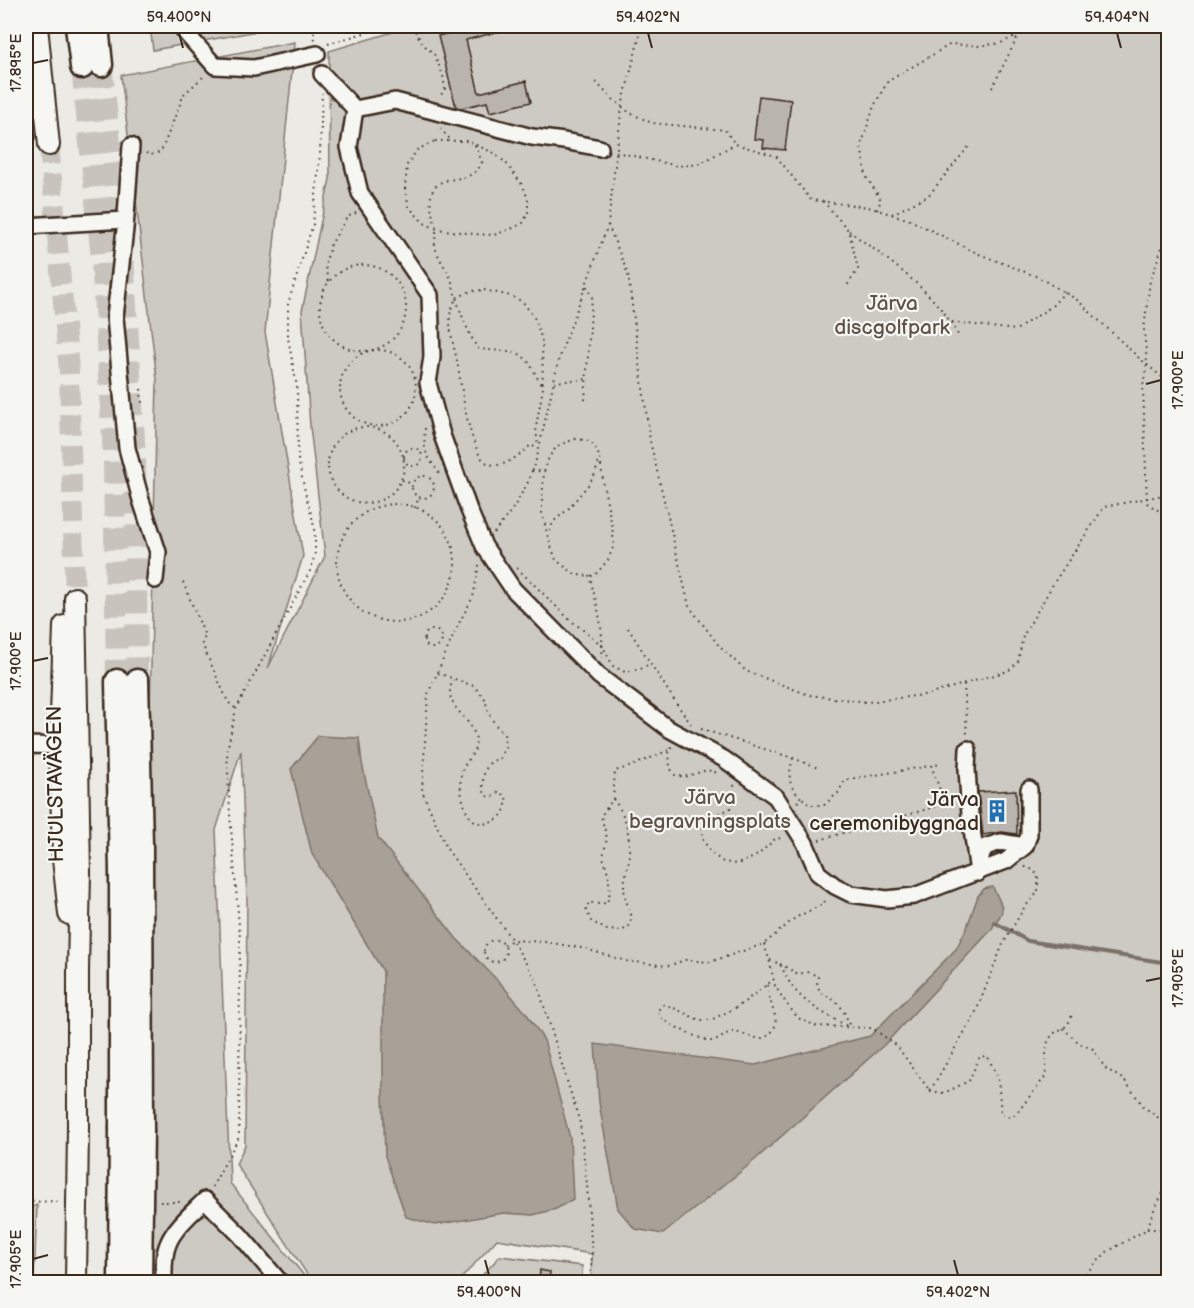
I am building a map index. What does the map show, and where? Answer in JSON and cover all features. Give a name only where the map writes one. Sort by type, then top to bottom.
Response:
[{"type":"highway","points":[[77,26],[91,66],[97,26]]},
{"type":"highway","points":[[120,1282],[131,1128],[141,844],[127,681]]},
{"type":"highway","points":[[131,1128],[140,1282]]},
{"type":"main road","points":[[26,62],[44,146],[37,26]]},
{"type":"main road","name":"HJULSTAVÄGEN","points":[[70,598],[69,746],[80,872],[76,1282]]},
{"type":"street","points":[[184,31],[215,66],[254,68],[322,49]]},
{"type":"street","points":[[322,74],[355,110]]},
{"type":"street","points":[[355,110],[395,101],[532,137],[600,148]]},
{"type":"street","points":[[355,110],[349,147],[360,193],[429,295],[432,357],[428,383],[442,435],[484,546],[513,589],[594,671],[669,729],[724,759],[776,797],[802,839],[818,873],[834,886],[851,894],[887,899],[914,896],[977,870],[1006,861],[1025,846],[1029,835],[1029,789]]},
{"type":"street","points":[[131,146],[115,317],[128,448],[141,500],[158,552],[155,580]]},
{"type":"street","points":[[26,226],[125,220]]},
{"type":"street","points":[[26,745],[69,746]]},
{"type":"street","points":[[968,749],[971,830],[977,870]]},
{"type":"street","points":[[977,870],[985,847],[1001,842],[1025,846]]},
{"type":"street","points":[[165,1282],[164,1262],[168,1244],[182,1223],[205,1200],[240,1235],[280,1282]]},
{"type":"path","points":[[322,49],[387,26]]},
{"type":"path","points":[[412,26],[423,44],[434,54],[443,75],[445,89],[437,113],[440,128],[447,137],[460,141]]},
{"type":"path","points":[[590,1282],[592,1254],[580,1123],[536,980],[512,940],[447,849],[422,791],[428,694],[473,597],[480,554],[514,507],[528,482],[559,358],[608,225],[622,106],[642,26]]},
{"type":"path","points":[[877,210],[881,200],[866,176],[861,146],[874,106],[888,81],[951,44],[978,46],[1001,43],[1040,26]]},
{"type":"path","points":[[992,88],[1019,34]]},
{"type":"path","points":[[150,155],[161,152],[184,94],[215,66]]},
{"type":"path","points":[[205,1200],[239,1137],[240,938],[227,751],[236,709],[311,569],[315,553],[313,521],[298,459],[297,387],[288,338],[288,304],[313,224],[320,153],[322,74]]},
{"type":"path","points":[[596,82],[609,96],[630,112],[652,123],[725,130],[735,144],[776,156],[811,200],[868,207],[910,220],[979,254],[1038,277],[1076,299],[1168,382]]},
{"type":"path","points":[[435,141],[467,141],[475,145],[494,153],[506,163],[523,186],[528,199],[528,213],[523,223],[494,235],[436,229],[424,223],[409,207],[405,188],[407,165],[417,150],[435,141]]},
{"type":"path","points":[[600,148],[678,166],[699,164],[735,144]]},
{"type":"path","points":[[475,145],[482,162],[476,172],[440,184],[434,188],[430,199],[436,229],[435,243],[440,262],[452,281],[470,336],[477,348],[486,351],[517,353],[529,361],[543,388]]},
{"type":"path","points":[[892,214],[928,196],[970,145]]},
{"type":"path","points":[[823,201],[849,231],[919,285],[952,322],[958,335]]},
{"type":"path","points":[[328,281],[325,266],[330,246],[347,217],[360,212],[372,213]]},
{"type":"path","points":[[608,225],[628,274],[650,441],[688,606],[720,647],[746,671],[809,695],[867,702],[930,694],[1008,671],[1018,662],[1023,636],[1055,580],[1104,507],[1168,494]]},
{"type":"path","points":[[847,286],[858,269],[849,231]]},
{"type":"path","points":[[1168,231],[1150,281],[1144,329],[1147,364],[1143,386],[1147,503],[1168,517]]},
{"type":"path","points":[[367,351],[348,364],[342,375],[340,387],[342,398],[347,409],[355,418],[376,426],[388,425],[408,413],[414,403],[417,391],[416,378],[411,367],[403,358],[392,352],[380,349],[367,351],[358,351],[346,348],[326,332],[321,320],[319,306],[328,281],[351,266],[366,265],[379,268],[400,286],[405,300],[406,314],[402,327],[384,346],[373,350]]},
{"type":"path","points":[[585,400],[592,297],[586,285]]},
{"type":"path","points":[[484,290],[511,296],[523,302],[535,319],[542,340],[543,388],[536,427],[538,449],[531,445],[506,463],[492,465],[481,459],[464,403],[451,332],[450,315],[456,298],[471,291],[484,290]]},
{"type":"path","points":[[952,322],[1016,330],[1052,306],[1065,292]]},
{"type":"path","points":[[554,382],[587,379]]},
{"type":"path","points":[[141,388],[142,403]]},
{"type":"path","points":[[421,453],[416,448],[406,451],[404,456],[402,480],[387,498],[376,502],[353,501],[342,495],[329,476],[330,452],[345,433],[356,428],[380,429],[391,435],[399,444],[404,456],[405,459],[408,464],[416,465],[422,459],[421,453]]},
{"type":"path","points":[[575,439],[586,440],[594,445],[600,458],[614,545],[608,561],[597,574],[576,575],[556,560],[548,537],[542,513],[544,472],[549,457],[557,446],[575,439]]},
{"type":"path","points":[[421,453],[425,452]]},
{"type":"path","points":[[548,537],[553,522],[568,509],[595,474],[600,458]]},
{"type":"path","points":[[532,470],[544,472]]},
{"type":"path","points":[[429,477],[434,482],[435,489],[432,495],[426,498],[418,497],[413,491],[412,484],[416,478],[429,477]]},
{"type":"path","points":[[402,480],[412,484]]},
{"type":"path","points":[[416,508],[418,497]]},
{"type":"path","points":[[404,504],[416,508],[438,520],[449,535],[455,553],[456,572],[450,590],[440,605],[424,616],[407,622],[388,623],[370,617],[355,607],[344,592],[338,574],[337,555],[342,537],[353,522],[368,511],[386,505],[404,504]]},
{"type":"path","points":[[512,562],[569,619],[603,645],[613,666],[625,672],[644,668],[650,662]]},
{"type":"path","points":[[589,575],[599,609],[603,645],[601,665],[594,671]]},
{"type":"path","points":[[183,582],[205,636],[202,644],[228,702],[236,709]]},
{"type":"path","points":[[628,628],[693,726],[818,768]]},
{"type":"path","points":[[436,631],[442,637],[442,642],[430,648],[426,644],[425,636],[428,632],[436,631]]},
{"type":"path","points":[[442,642],[450,645]]},
{"type":"path","points":[[438,673],[474,686],[485,699],[494,723],[504,735],[505,747],[500,758],[490,763],[485,772],[483,790],[486,796],[492,797],[499,792],[506,796],[507,804],[496,821],[486,824],[471,818],[466,811],[460,785],[461,775],[465,765],[474,754],[477,742],[473,729],[463,715],[454,708],[449,691],[453,680]]},
{"type":"path","points":[[964,684],[968,749]]},
{"type":"path","points":[[613,799],[620,807],[627,825],[629,858],[624,886],[626,901],[632,917],[629,926],[622,931],[607,930],[591,921],[586,910],[589,902],[607,903],[610,892],[603,857],[607,838],[601,816],[613,799],[615,771],[669,750],[681,735]]},
{"type":"path","points":[[669,750],[670,768],[675,775],[684,777],[708,770],[723,774]]},
{"type":"path","points":[[793,758],[790,782],[794,792],[809,805],[824,805],[838,793],[845,780],[941,764]]},
{"type":"path","points":[[931,765],[945,804]]},
{"type":"path","points":[[728,780],[734,785],[736,799],[730,809],[712,816],[703,824],[702,837],[710,852],[723,862],[737,864],[758,855],[776,838],[802,839],[945,804],[970,803]]},
{"type":"path","points":[[783,808],[803,800]]},
{"type":"path","points":[[930,1091],[975,1014],[1003,944],[1024,908],[1038,892],[1038,875],[1031,869],[1006,861]]},
{"type":"path","points":[[504,945],[512,940],[546,942],[582,948],[626,961],[668,966],[685,960],[710,962],[764,944],[795,918],[823,904],[834,886]]},
{"type":"path","points":[[497,939],[504,945],[505,956],[500,961],[493,962],[485,956],[483,948],[487,942],[497,939]]},
{"type":"path","points":[[764,944],[775,986],[798,1018],[816,1026],[872,1028],[896,1045],[930,1091],[944,1094],[969,1081],[980,1056],[988,1057],[998,1078],[1001,1114],[1010,1117],[1016,1114],[1045,1077],[1047,1041],[1053,1033],[1064,1028],[1072,1014]]},
{"type":"path","points":[[769,960],[798,974],[808,972],[818,976],[817,985],[821,993],[833,999],[844,1010],[850,1028]]},
{"type":"path","points":[[780,964],[796,991],[824,1013],[850,1028]]},
{"type":"path","points":[[767,985],[776,1016],[775,1026],[770,1034],[763,1038],[753,1038],[731,1032],[713,1041],[700,1039],[661,1017],[657,1011],[663,1005],[699,1020],[711,1020],[739,1005],[773,980]]},
{"type":"path","points":[[1064,1028],[1080,1044],[1093,1049],[1105,1068],[1124,1080],[1144,1107],[1168,1125]]},
{"type":"path","points":[[1147,1229],[1168,1184]]},
{"type":"path","points":[[26,1202],[32,1201]]},
{"type":"path","points":[[1077,1282],[1107,1252],[1147,1229],[1168,1229]]},
{"type":"green space","points":[[150,26],[285,26],[153,50]]},
{"type":"green space","name":"Järva begravningsplats","points":[[413,26],[1168,26],[1168,1282],[591,1282],[592,1254],[497,1239],[458,1282],[312,1282],[236,1164],[245,1145],[247,899],[241,751],[216,830],[230,1183],[309,1282],[138,1282],[157,380],[121,75],[295,42],[265,332],[303,556],[268,668],[325,556],[310,426],[302,311],[330,179],[329,51]]},
{"type":"green space","points":[[37,1205],[34,1282],[26,1282],[26,1210]]},
{"type":"green space","points":[[500,1256],[582,1266],[582,1282],[476,1282]]},
{"type":"shaded area","points":[[318,736],[359,738],[378,838],[456,938],[526,1013],[544,1040],[570,1138],[573,1199],[556,1209],[533,1215],[503,1213],[435,1225],[406,1217],[385,1156],[383,971],[312,854],[291,769]]},
{"type":"shaded area","points":[[993,887],[1002,913],[992,929],[884,1045],[749,1165],[663,1234],[635,1229],[618,1209],[599,1103],[595,1044],[755,1065],[870,1036],[956,949],[978,896],[984,889]]},
{"type":"building","points":[[468,26],[508,26],[508,29],[466,40],[479,93],[526,81],[531,102],[490,112],[487,102],[456,107],[438,36],[469,28]]},
{"type":"building","points":[[759,96],[791,100],[785,150],[763,148],[764,140],[754,139]]},
{"type":"building","name":"Järva ceremonibyggnad","points":[[1016,790],[1017,834],[1002,832],[983,835],[978,792]]},
{"type":"building","points":[[540,1270],[550,1272],[549,1282],[539,1281]]},
{"type":"waterway","points":[[994,922],[1028,941],[1168,963]]},
{"type":"tunnel","points":[[101,65],[123,257],[135,456],[137,681]]},
{"type":"tunnel","points":[[82,67],[102,258],[114,457],[117,681]]},
{"type":"tunnel","points":[[49,145],[69,371],[75,598]]},
{"type":"place","name":"Järva ceremonibyggnad","points":[[997,811]]},
{"type":"park label","name":"Järva discgolfpark","points":[[892,315]]}]
